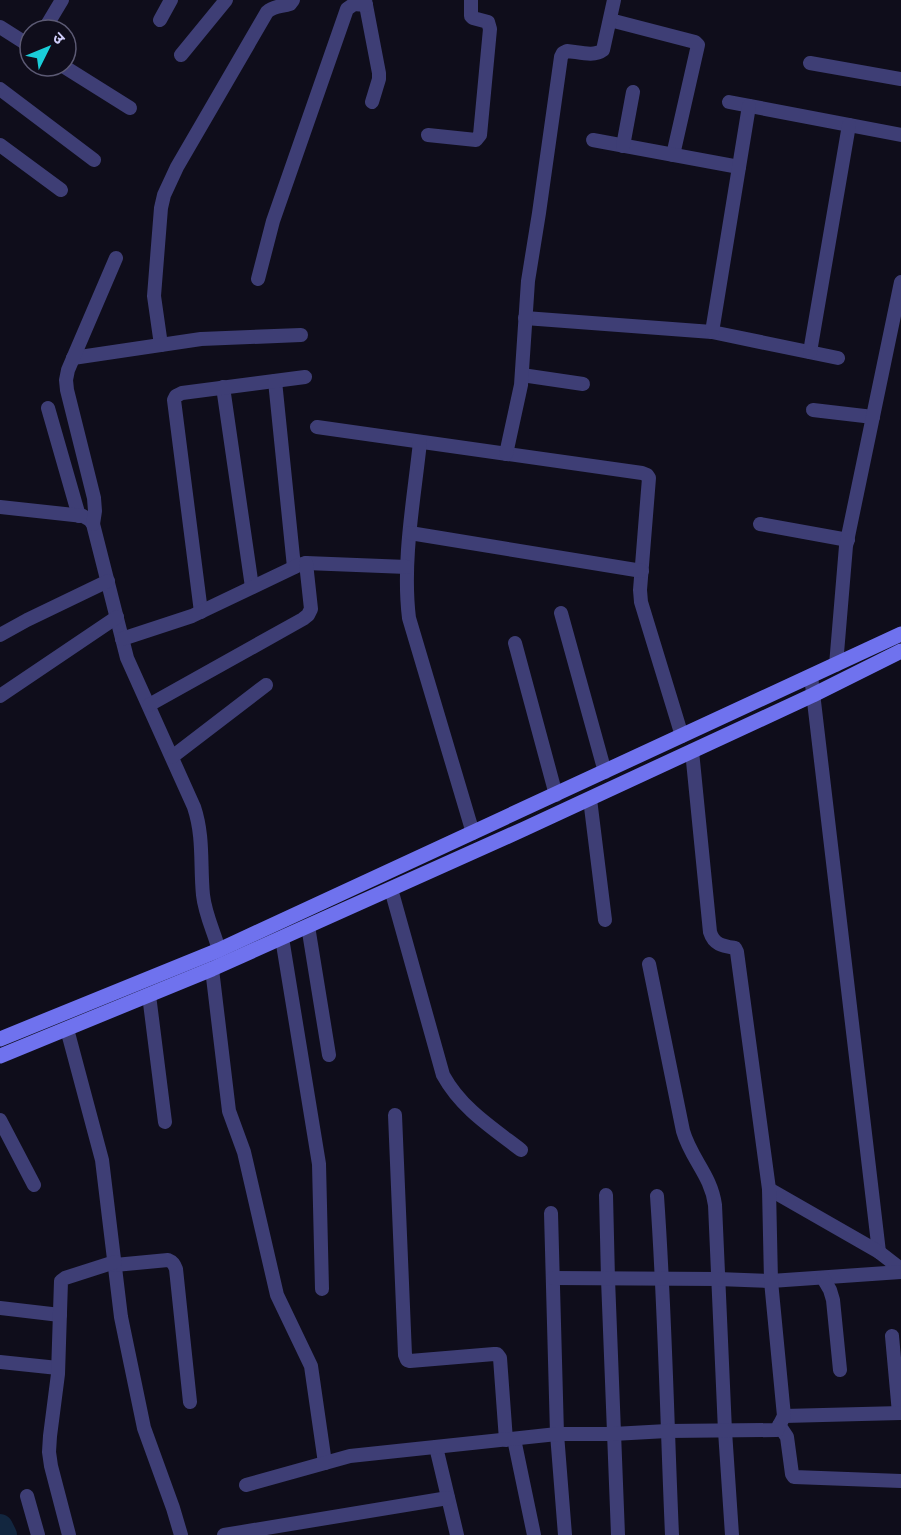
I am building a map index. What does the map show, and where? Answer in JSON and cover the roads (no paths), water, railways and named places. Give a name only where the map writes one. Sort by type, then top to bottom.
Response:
[{"type":"main road","points":[[0,1039],[219,950],[901,634]]},
{"type":"main road","points":[[0,1056],[282,938],[591,799],[901,651]]},
{"type":"street","points":[[51,18],[62,0]]},
{"type":"street","points":[[160,20],[171,0]]},
{"type":"street","points":[[181,56],[226,0]]},
{"type":"street","points":[[161,345],[154,296],[164,195],[177,166],[267,12],[272,8],[290,4],[293,0]]},
{"type":"street","points":[[428,135],[476,140],[480,135],[490,29],[488,22],[471,16],[471,0]]},
{"type":"street","points":[[506,454],[522,375],[528,281],[561,57],[567,51],[594,54],[603,50],[614,0]]},
{"type":"street","points":[[258,279],[273,221],[347,9],[354,4],[366,2],[379,73],[372,102]]},
{"type":"street","points":[[610,20],[695,42],[698,45],[673,155]]},
{"type":"street","points":[[0,27],[18,38]]},
{"type":"street","points":[[810,63],[901,79]]},
{"type":"street","points":[[78,75],[130,108]]},
{"type":"street","points":[[0,89],[94,160]]},
{"type":"street","points":[[623,146],[633,92]]},
{"type":"street","points":[[729,102],[901,135]]},
{"type":"street","points":[[712,332],[749,106]]},
{"type":"street","points":[[810,352],[849,125]]},
{"type":"street","points":[[592,140],[739,168]]},
{"type":"street","points":[[0,145],[61,190]]},
{"type":"street","points":[[116,258],[68,370],[67,390],[94,498],[93,524],[127,658],[199,821],[204,897],[219,950]]},
{"type":"street","points":[[836,664],[848,540],[901,282]]},
{"type":"street","points":[[525,318],[712,332],[838,358]]},
{"type":"street","points":[[73,358],[212,338],[301,335]]},
{"type":"street","points":[[522,375],[583,384]]},
{"type":"street","points":[[201,612],[174,400],[182,393],[305,377]]},
{"type":"street","points":[[149,705],[303,619],[311,609],[300,565],[275,381]]},
{"type":"street","points":[[222,387],[252,587]]},
{"type":"street","points":[[48,408],[79,516]]},
{"type":"street","points":[[813,410],[873,417]]},
{"type":"street","points":[[317,427],[647,475],[649,478],[641,602],[682,736]]},
{"type":"street","points":[[420,442],[407,567],[407,597],[410,618],[473,833]]},
{"type":"street","points":[[0,507],[83,516],[93,524]]},
{"type":"street","points":[[760,524],[848,540]]},
{"type":"street","points":[[410,533],[642,571]]},
{"type":"street","points":[[122,639],[201,612],[300,565],[407,567]]},
{"type":"street","points":[[0,635],[108,581]]},
{"type":"street","points":[[561,613],[605,772]]},
{"type":"street","points":[[0,696],[117,618]]},
{"type":"street","points":[[516,643],[556,795]]},
{"type":"street","points":[[811,676],[879,1251]]},
{"type":"street","points":[[172,758],[266,685]]},
{"type":"street","points":[[692,751],[710,932],[714,942],[735,948],[737,952],[769,1189],[771,1281],[781,1421],[787,1437],[792,1474],[794,1477],[901,1481]]},
{"type":"street","points":[[591,799],[605,920]]},
{"type":"street","points":[[391,889],[443,1075],[464,1104],[521,1150]]},
{"type":"street","points":[[308,926],[330,1055]]},
{"type":"street","points":[[282,938],[319,1164],[322,1289]]},
{"type":"street","points":[[649,964],[683,1131],[714,1193],[732,1535]]},
{"type":"street","points":[[212,969],[229,1111],[244,1152],[277,1295],[311,1366],[325,1463]]},
{"type":"street","points":[[149,995],[165,1122]]},
{"type":"street","points":[[67,1029],[102,1160],[121,1317],[144,1428],[181,1535]]},
{"type":"street","points":[[395,1115],[407,1360],[497,1354],[500,1358],[510,1439],[534,1535]]},
{"type":"street","points":[[0,1120],[34,1185]]},
{"type":"street","points":[[769,1189],[879,1251],[901,1271]]},
{"type":"street","points":[[606,1196],[618,1535]]},
{"type":"street","points":[[657,1196],[663,1280],[672,1535]]},
{"type":"street","points":[[551,1214],[557,1434],[565,1535]]},
{"type":"street","points":[[69,1535],[51,1466],[50,1452],[58,1368],[61,1281],[115,1264],[168,1260],[172,1262],[176,1269],[190,1402]]},
{"type":"street","points":[[553,1278],[771,1281],[901,1271]]},
{"type":"street","points":[[824,1278],[833,1300],[840,1370]]},
{"type":"street","points":[[0,1308],[60,1315]]},
{"type":"street","points":[[781,1421],[900,1413],[892,1336]]},
{"type":"street","points":[[0,1362],[58,1368]]},
{"type":"street","points":[[246,1485],[350,1456],[557,1434],[777,1430],[781,1421]]},
{"type":"street","points":[[436,1447],[457,1535]]},
{"type":"street","points":[[27,1496],[38,1535]]},
{"type":"street","points":[[224,1535],[297,1529],[448,1498]]},
{"type":"waterway","points":[[0,1527],[4,1535]]}]
